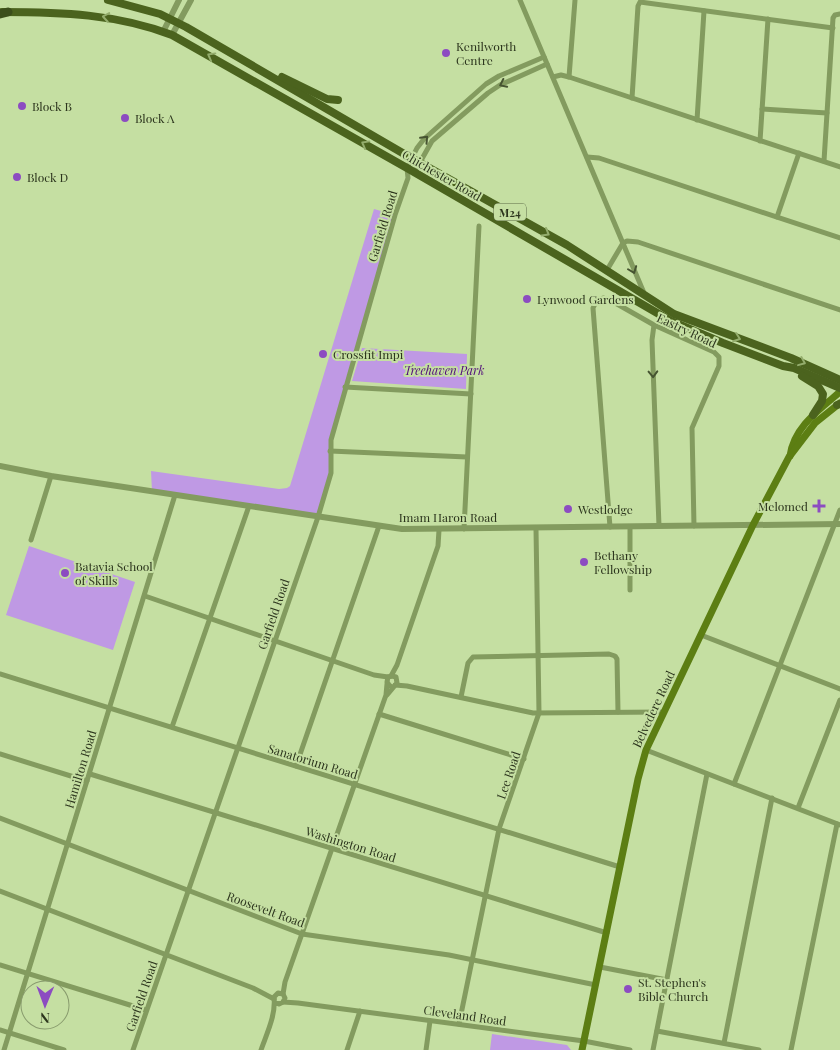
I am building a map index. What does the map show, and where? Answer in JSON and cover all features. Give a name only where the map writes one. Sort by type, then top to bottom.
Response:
[{"type":"main road","name":"M24","points":[[108,0],[145,9],[179,23]]},
{"type":"main road","name":"M24","points":[[3,13],[66,12],[93,15],[117,19],[172,35]]},
{"type":"main road","name":"Chichester Road","points":[[179,23],[412,158],[492,202],[683,318],[791,358],[840,380]]},
{"type":"main road","name":"Chichester Road","points":[[172,35],[671,321],[783,366],[794,368],[840,388]]},
{"type":"main road","points":[[275,78],[284,78],[327,99],[338,100]]},
{"type":"main road","points":[[783,366],[822,389],[823,397],[813,415]]},
{"type":"main road","name":"Belvedere Road","points":[[790,457],[795,440],[813,415],[840,392]]},
{"type":"main road","name":"Belvedere Road","points":[[582,1050],[638,779],[646,750],[753,525],[790,457],[815,423],[839,404]]},
{"type":"street","points":[[163,32],[179,0]]},
{"type":"street","points":[[172,35],[191,0]]},
{"type":"street","points":[[520,0],[638,283],[646,296]]},
{"type":"street","points":[[569,77],[574,0]]},
{"type":"street","points":[[632,98],[639,2],[833,28]]},
{"type":"street","points":[[697,120],[704,11]]},
{"type":"street","points":[[824,161],[834,16],[840,14]]},
{"type":"street","points":[[760,141],[768,20]]},
{"type":"street","points":[[407,168],[424,139],[486,84],[544,57]]},
{"type":"street","points":[[415,173],[432,141],[494,88],[548,64]]},
{"type":"street","points":[[553,77],[561,75],[569,77],[840,167]]},
{"type":"street","points":[[762,109],[827,113]]},
{"type":"street","points":[[777,217],[799,153]]},
{"type":"street","points":[[587,158],[600,158],[840,238]]},
{"type":"street","name":"Garfield Road","points":[[132,1050],[318,517],[330,473],[331,440],[395,215],[408,178],[407,168]]},
{"type":"street","name":"Garfield Road","points":[[408,178],[415,173]]},
{"type":"street","points":[[464,529],[480,226]]},
{"type":"street","points":[[606,270],[622,243],[627,241],[638,242],[840,310]]},
{"type":"street","name":"Eastry Road","points":[[610,527],[593,308],[594,303],[604,298],[654,325],[714,352],[719,360],[719,366],[692,428],[694,526]]},
{"type":"street","points":[[654,325],[652,340],[659,526]]},
{"type":"street","points":[[345,387],[471,394]]},
{"type":"street","points":[[330,451],[467,458]]},
{"type":"street","name":"Imam Haron Road","points":[[0,466],[51,476],[402,529],[837,524]]},
{"type":"street","points":[[31,540],[51,476]]},
{"type":"street","name":"Hamilton Road","points":[[4,1050],[175,494]]},
{"type":"street","points":[[172,727],[249,506]]},
{"type":"street","points":[[734,784],[837,524],[840,510]]},
{"type":"street","points":[[296,766],[379,526]]},
{"type":"street","points":[[630,527],[630,590]]},
{"type":"street","name":"Lee Road","points":[[459,1024],[499,829],[539,713],[536,528]]},
{"type":"street","points":[[261,1050],[392,681],[438,546],[439,530]]},
{"type":"street","points":[[145,596],[407,686],[531,713],[664,712]]},
{"type":"street","points":[[701,635],[840,689]]},
{"type":"street","points":[[461,697],[468,663],[473,657],[609,654],[617,659],[618,712]]},
{"type":"street","name":"Sanatorium Road","points":[[0,674],[620,867]]},
{"type":"street","points":[[798,808],[840,700]]},
{"type":"street","points":[[379,714],[524,759]]},
{"type":"street","points":[[646,750],[838,824],[791,1050]]},
{"type":"street","points":[[0,754],[87,781]]},
{"type":"street","name":"Washington Road","points":[[90,774],[607,933]]},
{"type":"street","points":[[653,1050],[707,774]]},
{"type":"street","points":[[724,1043],[772,798]]},
{"type":"street","name":"Roosevelt Road","points":[[0,818],[302,934],[472,960],[596,985]]},
{"type":"street","name":"Cleveland Road","points":[[0,891],[262,992],[298,1003],[584,1041],[630,1050]]},
{"type":"street","points":[[0,965],[146,1010]]},
{"type":"street","points":[[600,967],[667,980]]},
{"type":"street","points":[[347,1050],[360,1011]]},
{"type":"street","points":[[426,1050],[430,1021]]},
{"type":"street","points":[[0,1030],[64,1050]]},
{"type":"street","points":[[657,1030],[759,1050]]},
{"type":"green space","points":[[374,209],[395,215],[331,440],[331,467],[318,517],[152,491],[151,471],[279,489],[290,486]]},
{"type":"green space","name":"Treehaven Park","points":[[362,348],[467,354],[466,389],[352,381]]},
{"type":"green space","points":[[29,546],[135,582],[113,650],[6,615]]},
{"type":"green space","points":[[492,1034],[567,1045],[571,1050],[490,1050]]},
{"type":"place","name":"Kenilworth Centre","points":[[446,53]]},
{"type":"place","name":"Block B","points":[[22,106]]},
{"type":"place","name":"Block A","points":[[125,118]]},
{"type":"place","name":"Block D","points":[[17,177]]},
{"type":"place","name":"Lynwood Gardens","points":[[527,299]]},
{"type":"place","name":"Crossfit Impi","points":[[323,354]]},
{"type":"place","name":"Melomed","points":[[819,506]]},
{"type":"place","name":"Westlodge","points":[[568,509]]},
{"type":"place","name":"Bethany Fellowship","points":[[584,562]]},
{"type":"place","name":"Batavia School of Skills","points":[[65,573]]},
{"type":"place","name":"St. Stephen's Bible Church","points":[[628,989]]}]
